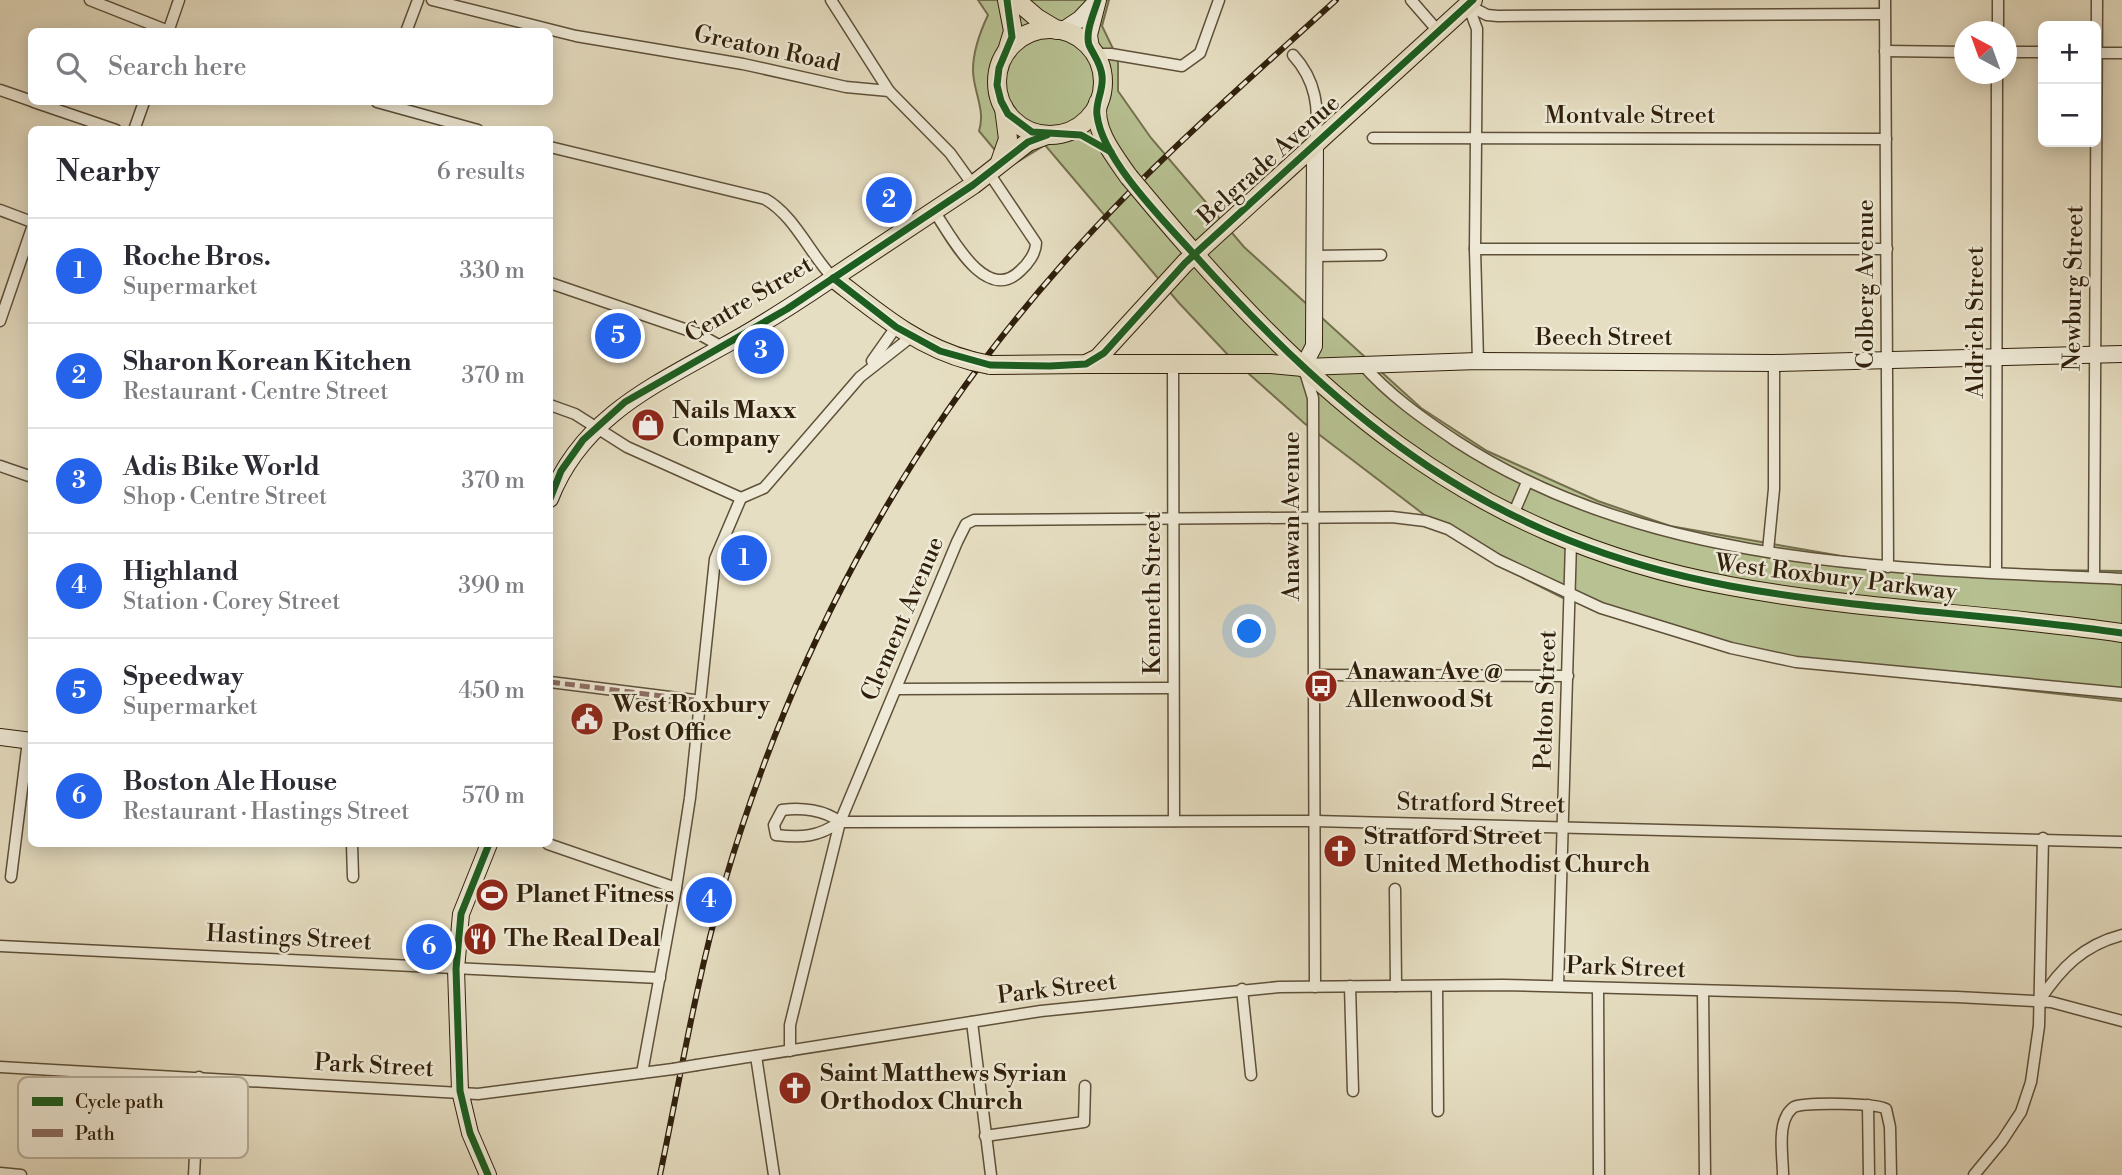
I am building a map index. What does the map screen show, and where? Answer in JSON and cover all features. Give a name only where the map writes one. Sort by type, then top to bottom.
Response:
[{"type":"main road","points":[[994,168],[1008,139],[998,85],[1013,31],[1007,0]]},
{"type":"main road","points":[[1004,108],[1019,125],[1055,134],[1086,120],[1098,103],[1103,79],[1093,52],[1075,35],[1032,15],[1017,0]]},
{"type":"main road","name":"Belgrade Avenue","points":[[1086,364],[1110,347],[1156,292],[1194,254],[1470,2]]},
{"type":"main road","points":[[1006,53],[1030,33],[1060,30]]},
{"type":"main road","name":"West Roxbury Parkway","points":[[1098,103],[1097,118],[1111,152],[1135,183],[1194,254],[1303,367],[1404,452],[1462,490],[1512,517],[1571,542],[1654,568],[1762,592],[2122,633]]},
{"type":"main road","name":"West Roxbury Parkway","points":[[1055,134],[1086,136],[1111,152]]},
{"type":"main road","name":"Centre Street","points":[[833,278],[973,185],[1028,142],[1055,134]]},
{"type":"main road","points":[[833,278],[904,332],[940,351],[981,363],[1086,364]]},
{"type":"main road","name":"Beech Street","points":[[1086,364],[1303,367]]},
{"type":"street","points":[[90,0],[161,28]]},
{"type":"street","points":[[170,28],[178,0]]},
{"type":"street","points":[[408,28],[418,0]]},
{"type":"street","name":"Greaton Road","points":[[432,0],[544,28]]},
{"type":"street","points":[[831,0],[889,91],[950,153],[973,185]]},
{"type":"street","points":[[1060,30],[1080,19],[1098,0]]},
{"type":"street","points":[[1098,0],[1088,35],[1093,52],[1182,66],[1200,53],[1219,0]]},
{"type":"street","points":[[1411,0],[1438,31]]},
{"type":"street","name":"Colberg Avenue","points":[[1885,0],[1888,567]]},
{"type":"street","points":[[1997,0],[1997,21]]},
{"type":"street","name":"Newburg Street","points":[[2097,0],[2097,21]]},
{"type":"street","points":[[1470,2],[1487,15],[1498,16],[1884,14]]},
{"type":"street","points":[[1470,2],[1477,29],[1475,249],[1478,361]]},
{"type":"street","name":"Greaton Road","points":[[553,30],[743,64],[846,87],[889,91]]},
{"type":"street","points":[[1885,51],[1954,52]]},
{"type":"street","points":[[2017,52],[2038,52]]},
{"type":"street","points":[[2101,53],[2122,54]]},
{"type":"street","points":[[1293,55],[1307,75],[1316,99],[1314,346],[1303,367]]},
{"type":"street","name":"Aldrich Street","points":[[1996,571],[1997,84]]},
{"type":"street","name":"Newburg Street","points":[[2094,577],[2096,84]]},
{"type":"street","points":[[0,90],[28,99]]},
{"type":"street","points":[[44,105],[105,126]]},
{"type":"street","points":[[135,126],[143,105]]},
{"type":"street","points":[[390,105],[464,126]]},
{"type":"street","name":"Montvale Street","points":[[1373,138],[1477,136],[1886,139]]},
{"type":"street","points":[[553,148],[765,199],[785,216],[816,261],[833,278]]},
{"type":"street","points":[[934,211],[979,273],[1004,280],[1013,277],[1036,250],[1036,243],[994,168]]},
{"type":"street","points":[[0,210],[28,220]]},
{"type":"street","points":[[0,321],[28,240]]},
{"type":"street","points":[[1475,249],[1886,248]]},
{"type":"street","points":[[1314,256],[1381,255]]},
{"type":"street","name":"Centre Street","points":[[553,491],[561,471],[594,428],[629,399],[722,347],[833,278]]},
{"type":"street","points":[[553,284],[699,334],[722,347]]},
{"type":"street","points":[[867,369],[904,332]]},
{"type":"street","points":[[553,406],[575,414],[626,447],[741,498],[758,493],[771,481],[867,369],[904,332]]},
{"type":"street","name":"Beech Street","points":[[1303,367],[1478,361],[1774,363],[2122,354]]},
{"type":"street","points":[[1768,551],[1774,489],[1774,363]]},
{"type":"street","name":"West Roxbury Parkway","points":[[1362,364],[1376,380],[1417,415],[1527,482],[1612,517],[1768,551],[1888,567],[2122,579]]},
{"type":"street","name":"Kenneth Street","points":[[1173,365],[1174,821]]},
{"type":"street","name":"Anawan Avenue","points":[[1303,367],[1314,398],[1315,987]]},
{"type":"street","points":[[0,466],[28,476]]},
{"type":"street","points":[[1512,517],[1527,482]]},
{"type":"street","points":[[642,1073],[690,798],[715,559],[741,498]]},
{"type":"street","name":"Clement Avenue","points":[[790,1051],[790,1025],[840,822],[966,524],[974,520],[992,519],[1392,517],[1448,529],[1498,560],[1571,595]]},
{"type":"street","name":"Pelton Street","points":[[1559,986],[1561,827],[1571,542]]},
{"type":"street","points":[[1571,595],[1669,630],[1796,662],[2122,693]]},
{"type":"street","points":[[1316,675],[1568,676]]},
{"type":"street","points":[[553,682],[694,700]]},
{"type":"street","points":[[897,689],[1173,688]]},
{"type":"street","points":[[0,737],[28,741]]},
{"type":"street","points":[[11,877],[28,755]]},
{"type":"street","name":"Stratford Street","points":[[840,822],[824,812],[789,809],[782,810],[774,825],[776,835],[814,836],[840,822],[1315,821],[2122,842]]},
{"type":"street","points":[[1974,1175],[2002,1142],[2021,1112],[2037,1054],[2043,838]]},
{"type":"street","points":[[553,846],[676,888]]},
{"type":"street","points":[[352,847],[352,877]]},
{"type":"street","points":[[488,847],[461,914],[456,969],[460,1091],[470,1133],[488,1175]]},
{"type":"street","points":[[1395,889],[1396,986]]},
{"type":"street","points":[[2039,1001],[2056,975],[2074,957],[2102,940],[2122,935]]},
{"type":"street","name":"Hastings Street","points":[[0,946],[660,978]]},
{"type":"street","points":[[1350,986],[1353,1091]]},
{"type":"street","points":[[1437,986],[1438,1111]]},
{"type":"street","name":"Park Street","points":[[248,1080],[487,1093],[673,1069],[972,1022],[1242,989],[1559,986],[2039,1001],[2122,1021]]},
{"type":"street","points":[[1598,988],[1599,1175]]},
{"type":"street","points":[[1242,989],[1251,1075]]},
{"type":"street","points":[[1703,991],[1705,1175]]},
{"type":"street","points":[[972,1022],[990,1175]]},
{"type":"street","points":[[756,1056],[774,1175]]},
{"type":"street","name":"Park Street","points":[[0,1067],[199,1077]]},
{"type":"street","points":[[985,1136],[1084,1122],[1085,1086]]},
{"type":"street","points":[[1868,1105],[1869,1175]]},
{"type":"street","points":[[1783,1175],[1784,1122],[1794,1107],[1868,1105],[1881,1106],[1889,1115],[1891,1175]]},
{"type":"street","points":[[0,1173],[21,1175]]},
{"type":"green space","points":[[978,0],[1109,0],[1102,26],[1118,59],[1118,91],[1151,138],[1244,247],[1421,408],[1487,451],[1598,501],[1670,526],[1870,561],[1983,569],[2122,571],[2122,701],[1806,666],[1592,601],[1563,598],[1523,578],[1473,541],[1435,523],[1304,423],[1230,357],[1179,303],[1045,145],[1009,167],[979,131],[981,116],[973,63],[988,15]]},
{"type":"railway","points":[[660,1175],[705,959],[723,888],[750,803],[781,720],[817,638],[857,559],[901,482],[950,407],[1003,335],[1092,231],[1194,129],[1336,0]]},
{"type":"marked path","points":[[553,682],[694,700]]},
{"type":"cycle path","points":[[1007,0],[1012,37],[999,68],[997,85],[1008,114],[1032,132],[1081,135],[1111,152]]},
{"type":"cycle path","points":[[1098,0],[1088,34],[1089,45],[1102,76],[1097,115],[1101,132],[1121,169],[1191,251],[1308,371],[1368,423],[1430,468],[1497,507],[1568,540],[1645,566],[1730,586],[1828,601],[2122,633]]},
{"type":"cycle path","points":[[833,278],[896,327],[940,351],[990,365],[1086,364],[1104,353],[1185,263],[1473,0]]},
{"type":"cycle path","points":[[553,491],[561,471],[583,440],[625,402],[787,309],[973,185],[1028,142],[1047,135]]},
{"type":"cycle path","points":[[488,847],[461,914],[456,969],[460,1091],[470,1133],[488,1175]]},
{"type":"place","name":"Sharon Korean Kitchen","points":[[889,200]]},
{"type":"place","name":"Speedway","points":[[618,336]]},
{"type":"place","name":"Adis Bike World","points":[[761,351]]},
{"type":"place","name":"Nails Maxx Company","points":[[648,425]]},
{"type":"place","name":"Roche Bros.","points":[[744,558]]},
{"type":"place","name":"Anawan Ave @ Allenwood St","points":[[1321,686]]},
{"type":"place","name":"West Roxbury Post Office","points":[[587,719]]},
{"type":"place","name":"Stratford Street United Methodist Church","points":[[1340,851]]},
{"type":"place","name":"Planet Fitness","points":[[492,895]]},
{"type":"place","name":"Highland","points":[[709,900]]},
{"type":"place","name":"The Real Deal","points":[[480,939]]},
{"type":"place","name":"Boston Ale House","points":[[429,947]]},
{"type":"place","name":"Saint Matthews Syrian Orthodox Church","points":[[795,1088]]}]
